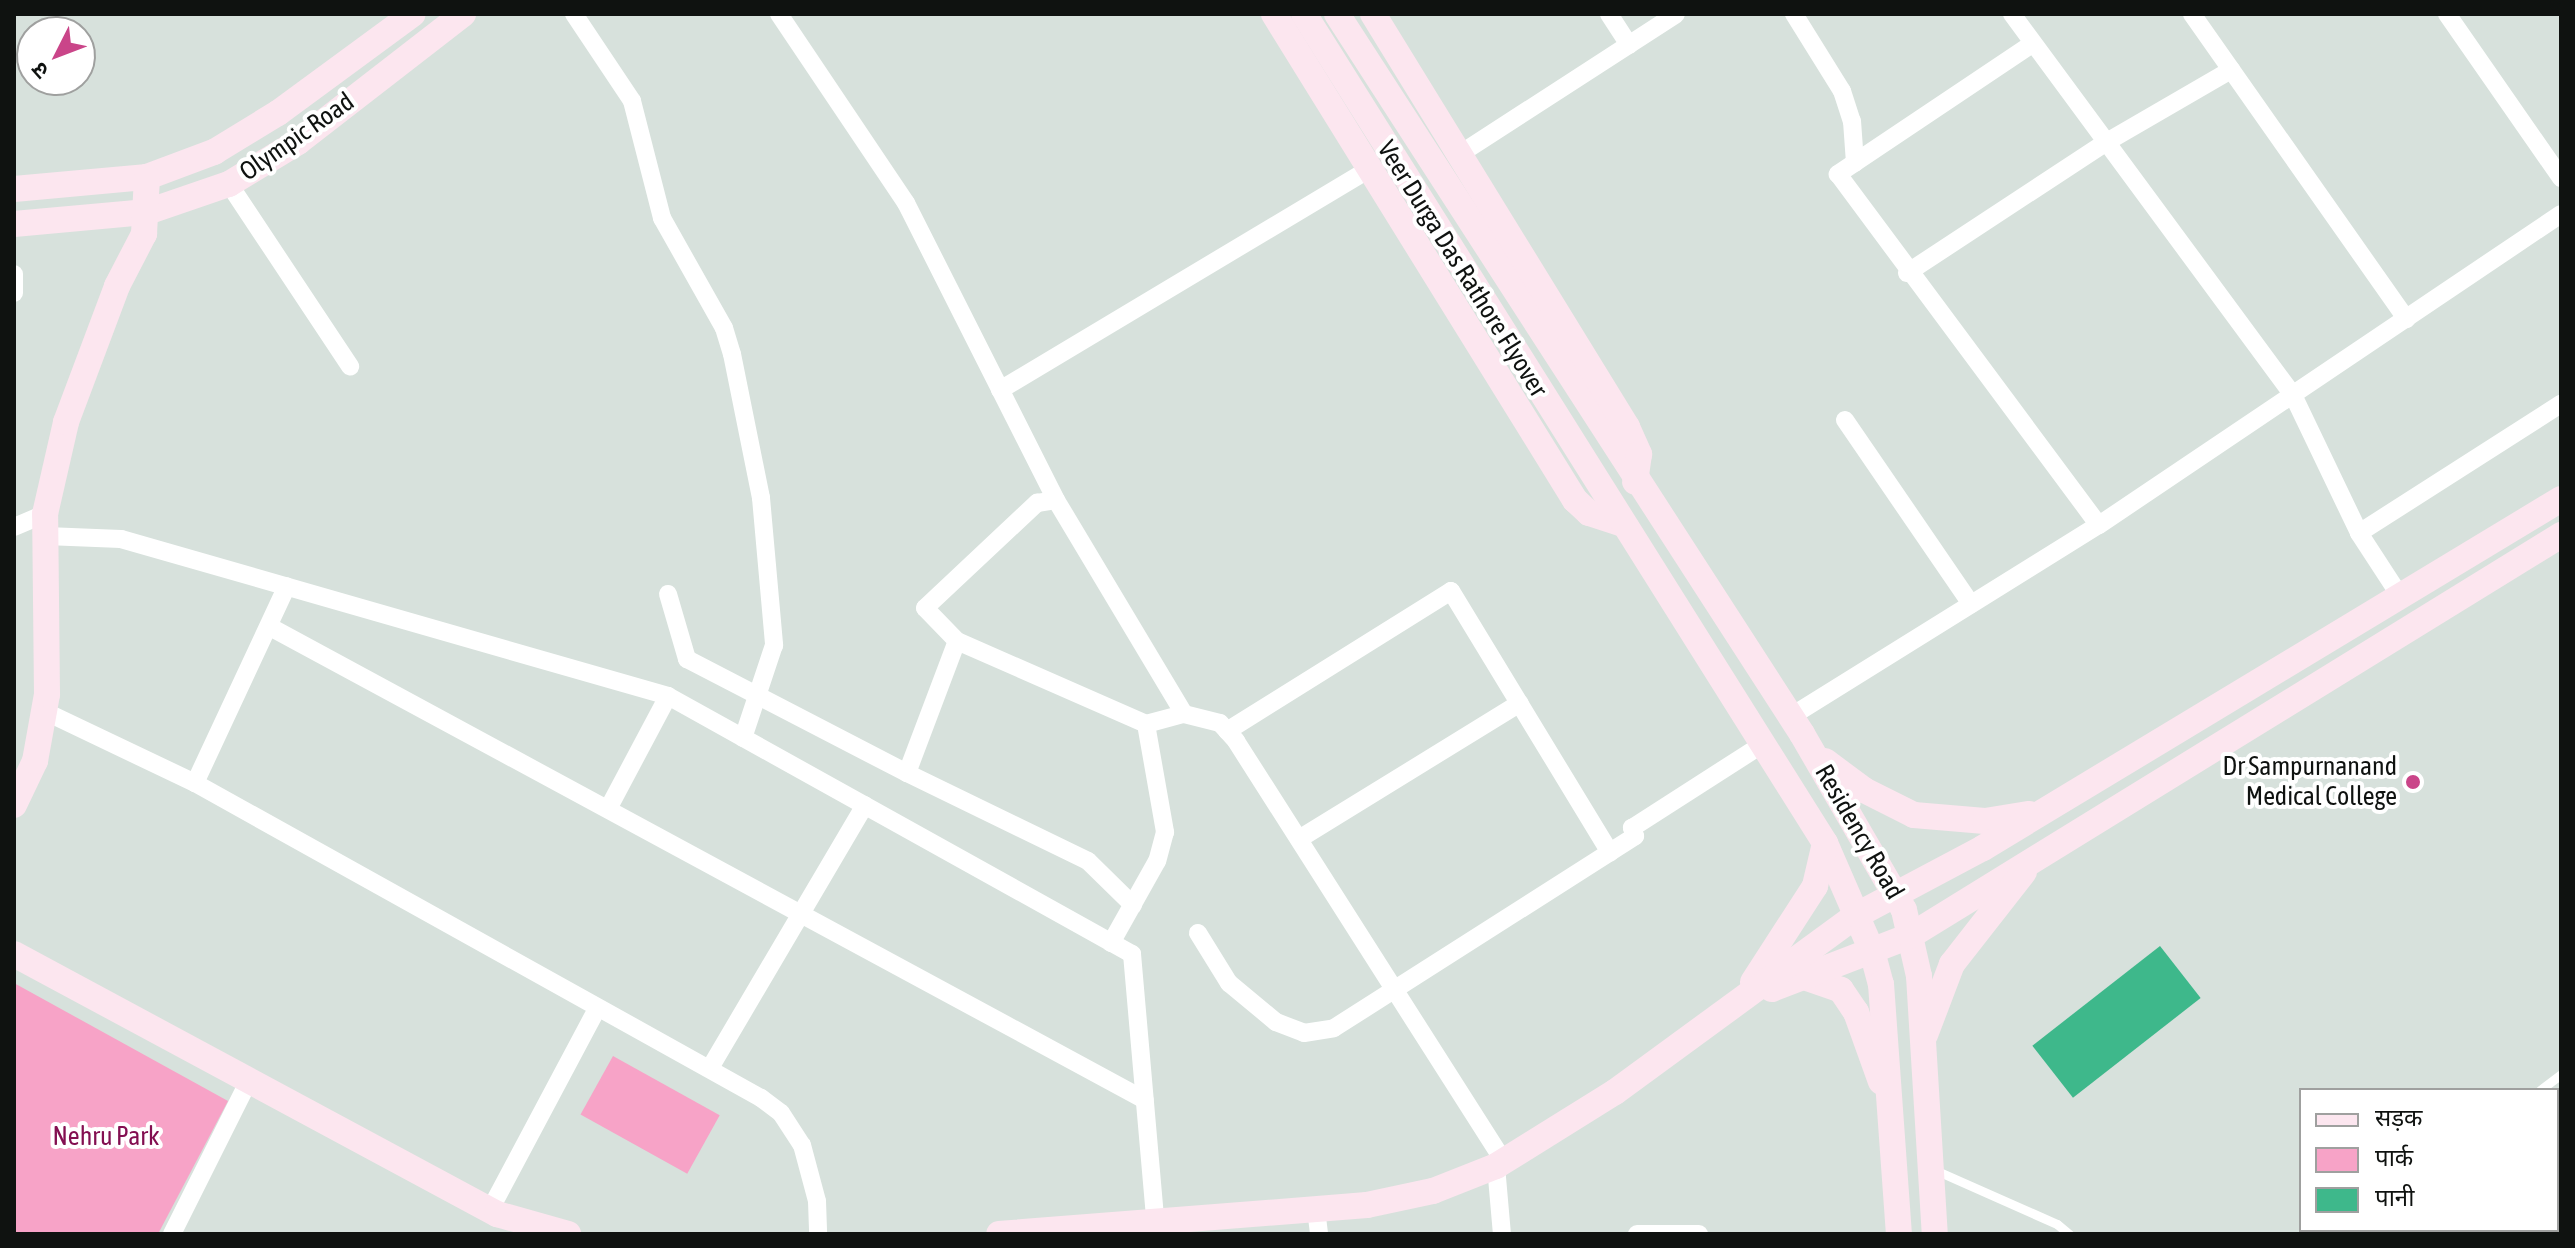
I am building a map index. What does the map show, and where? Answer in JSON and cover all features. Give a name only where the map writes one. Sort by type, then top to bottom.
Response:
[{"type":"street","name":"Olympic Road","points":[[14,189],[147,177],[242,136],[413,14]]},
{"type":"street","name":"Olympic Road","points":[[14,224],[147,212],[229,184],[298,142],[463,14]]},
{"type":"street","points":[[574,14],[632,101],[662,218],[724,328],[732,354],[761,498],[774,645],[760,697],[743,738]]},
{"type":"street","points":[[779,14],[906,203],[1056,500],[1184,714]]},
{"type":"street","points":[[1274,14],[1575,500],[1589,513],[1620,523]]},
{"type":"street","name":"Veer Durga Das Rathore Flyover","points":[[1304,14],[1620,523]]},
{"type":"street","name":"Veer Durga Das Rathore Flyover","points":[[1337,14],[1635,482]]},
{"type":"street","points":[[1373,14],[1627,427],[1639,454],[1635,482]]},
{"type":"street","points":[[1609,14],[1629,45]]},
{"type":"street","points":[[1460,154],[1676,14]]},
{"type":"street","points":[[1794,14],[1842,91],[1852,121],[1855,163]]},
{"type":"street","points":[[2012,14],[2293,395],[2359,533],[2400,596]]},
{"type":"street","points":[[2192,14],[2406,319]]},
{"type":"street","points":[[2447,14],[2561,178]]},
{"type":"street","points":[[2032,44],[1838,174],[1907,273],[2099,525]]},
{"type":"street","points":[[1907,273],[2105,143],[2231,70]]},
{"type":"street","points":[[1000,390],[1369,169]]},
{"type":"street","points":[[14,805],[35,761],[44,711],[45,525],[66,422],[117,286],[144,234],[147,177]]},
{"type":"street","points":[[229,184],[350,366]]},
{"type":"street","points":[[2044,812],[1985,821],[1914,815],[1828,765],[1796,726],[1971,604],[2099,525],[2561,214]]},
{"type":"street","points":[[14,274],[14,293]]},
{"type":"street","points":[[2359,533],[2561,404]]},
{"type":"street","points":[[1845,420],[1971,604]]},
{"type":"street","name":"Residency Road","points":[[1635,482],[1796,726],[1895,893],[1910,936],[1919,976],[1935,1234]]},
{"type":"street","points":[[999,1234],[1318,1222],[1433,1191],[1500,1163],[1615,1092],[1857,915],[2044,812],[2561,499]]},
{"type":"street","points":[[1056,500],[1037,503],[925,608],[957,641],[1146,724],[1184,714],[1220,723],[1396,991],[1500,1163],[1502,1234]]},
{"type":"street","name":"Residency Road","points":[[1620,523],[1825,843],[1872,951],[1886,1030],[1899,1234]]},
{"type":"street","points":[[14,527],[45,525],[121,539],[668,696],[1132,954],[1155,1228]]},
{"type":"street","points":[[1740,1001],[1910,936],[2561,535]]},
{"type":"street","points":[[195,783],[272,628],[287,586]]},
{"type":"street","points":[[1227,731],[1451,591],[1610,852]]},
{"type":"street","points":[[668,594],[687,659],[907,773],[1088,861],[1133,905]]},
{"type":"street","points":[[272,628],[1145,1100]]},
{"type":"street","points":[[907,773],[957,641]]},
{"type":"street","points":[[608,809],[668,696]]},
{"type":"street","points":[[1299,839],[1520,703]]},
{"type":"street","points":[[44,711],[195,783],[710,1068],[781,1113],[808,1162],[818,1234]]},
{"type":"street","points":[[1111,943],[1157,861],[1165,832],[1146,724]]},
{"type":"street","points":[[1198,933],[1229,983],[1290,1029],[1304,1033],[1334,1028],[1635,836],[1632,828],[1763,744]]},
{"type":"street","points":[[710,1068],[865,805]]},
{"type":"street","points":[[1740,1001],[1815,886],[1825,843]]},
{"type":"street","points":[[1922,1043],[1952,964],[2039,855]]},
{"type":"street","points":[[14,954],[250,1078],[490,1210],[568,1234]]},
{"type":"street","points":[[1804,977],[1841,990],[1856,1012],[1892,1120]]},
{"type":"street","points":[[490,1210],[593,1016]]},
{"type":"street","points":[[172,1234],[250,1078]]},
{"type":"street","points":[[1637,1234],[1699,1234]]},
{"type":"lane","points":[[2543,1088],[2561,1074]]},
{"type":"lane","points":[[1932,1169],[2057,1224],[2069,1234]]},
{"type":"green space","name":"Nehru Park","points":[[14,983],[228,1101],[158,1234],[14,1234]]},
{"type":"green space","points":[[613,1056],[720,1115],[687,1174],[581,1115]]},
{"type":"water","points":[[2160,946],[2201,998],[2073,1098],[2032,1046]]},
{"type":"place","name":"Dr Sampurnanand Medical College","points":[[2413,782]]}]
